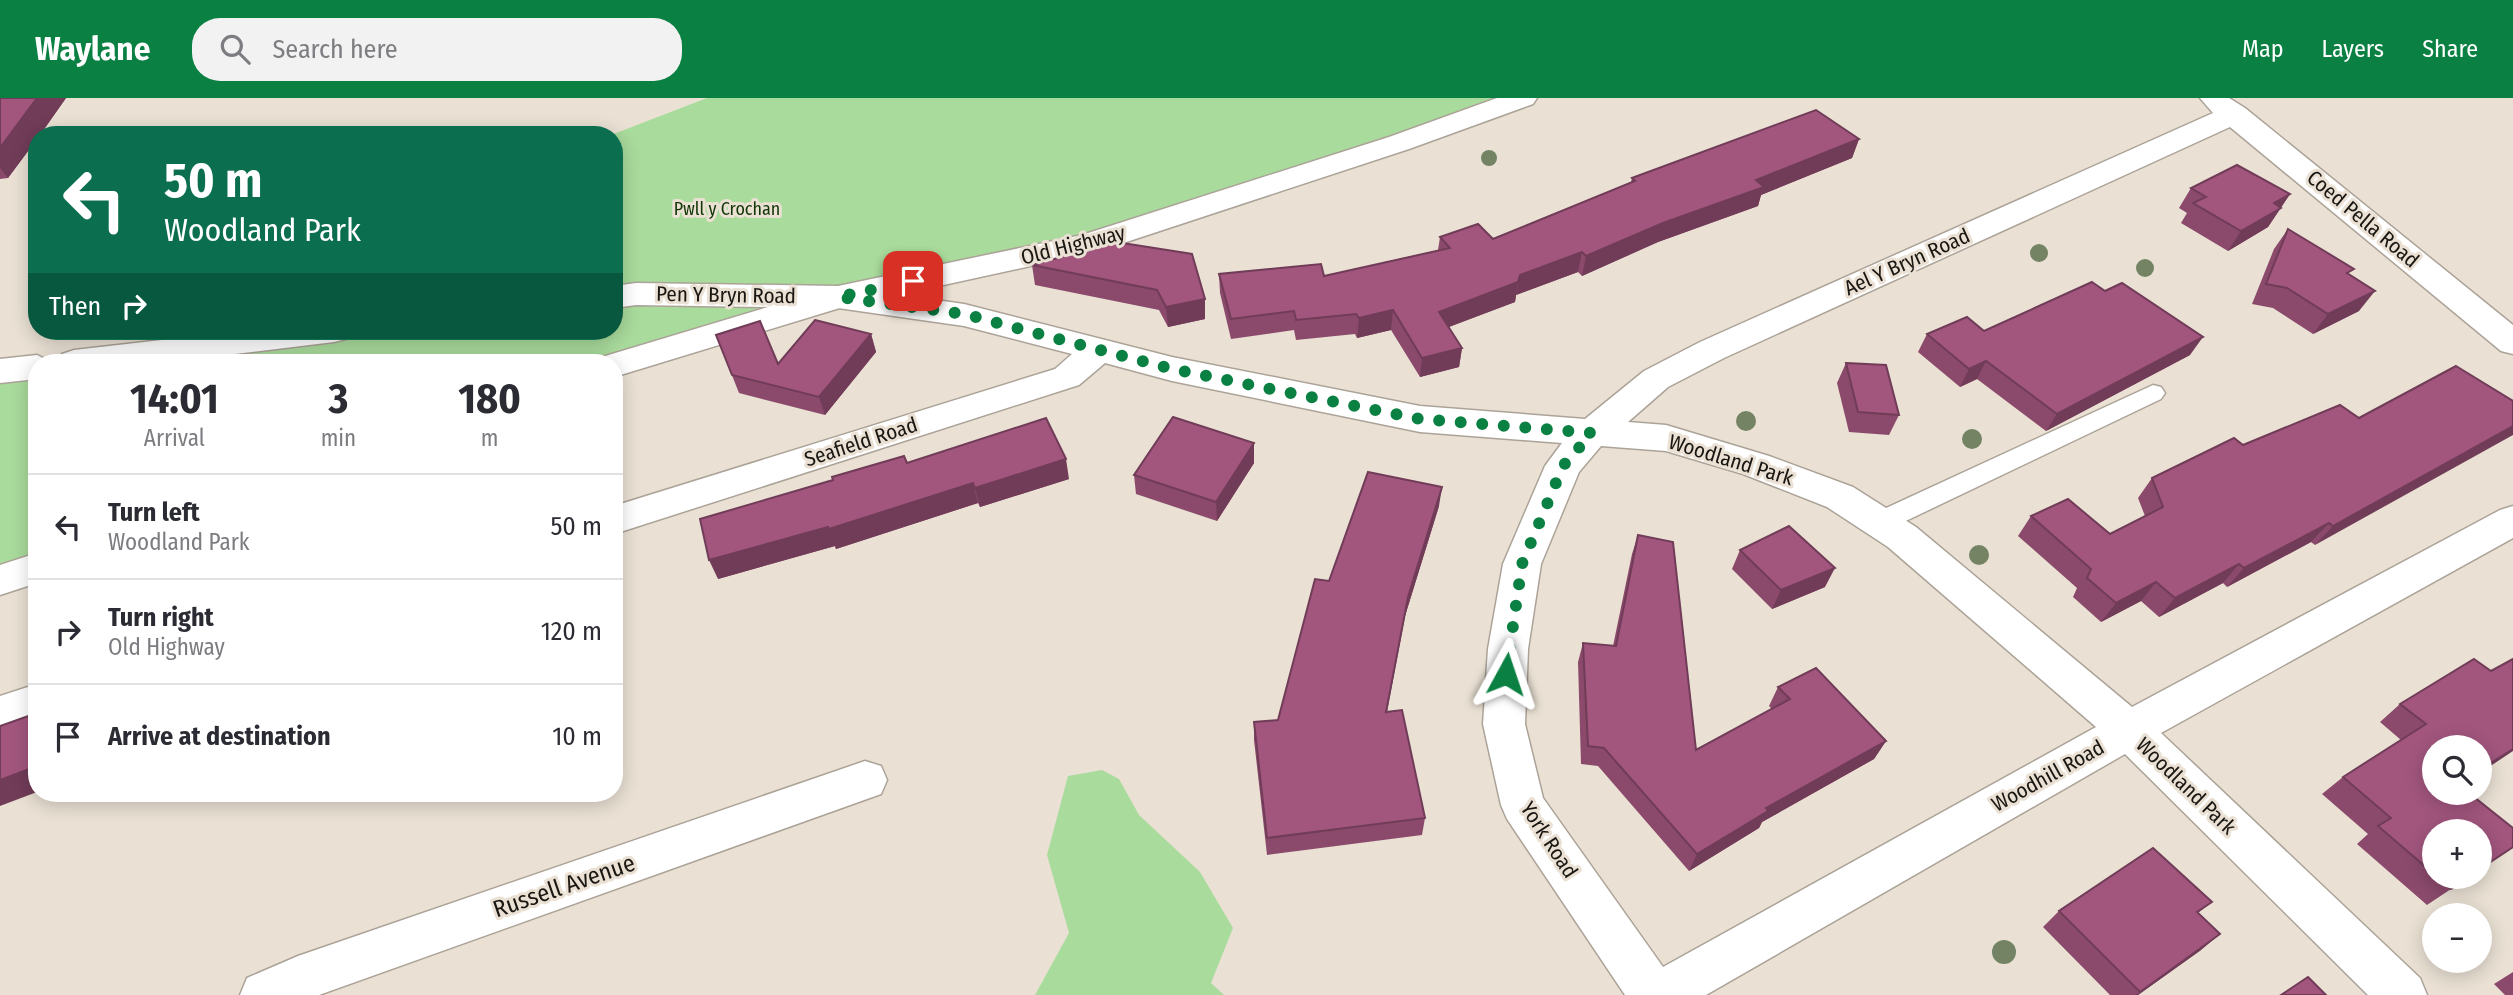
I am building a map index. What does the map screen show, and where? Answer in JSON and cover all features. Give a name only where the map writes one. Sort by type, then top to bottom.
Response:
[{"type":"street","name":"Old Highway","points":[[623,362],[838,297],[1088,244],[1399,143],[1523,98]]},
{"type":"street","name":"Coed Pella Road","points":[[2223,106],[2513,343]]},
{"type":"street","name":"Ael Y Bryn Road","points":[[1592,433],[1656,379],[2223,106]]},
{"type":"street","name":"Pen Y Bryn Road","points":[[623,296],[838,297]]},
{"type":"street","name":"Woodland Park","points":[[838,297],[964,314],[1172,369],[1420,419],[1666,438],[1756,465],[1840,497],[1902,537],[2129,730],[2350,947],[2403,995]]},
{"type":"street","points":[[141,354],[259,340]]},
{"type":"street","name":"Seafield Road","points":[[623,517],[1067,377],[1099,350]]},
{"type":"street","points":[[0,371],[28,368]]},
{"type":"street","name":"York Road","points":[[1592,433],[1563,466],[1522,564],[1508,649],[1504,724],[1523,805],[1653,995]]},
{"type":"street","name":"Woodhill Road","points":[[1660,995],[2129,730],[2513,520]]},
{"type":"street","points":[[0,580],[28,571]]},
{"type":"street","points":[[0,714],[28,705]]},
{"type":"street","name":"Russell Avenue","points":[[264,995],[298,979],[865,780]]},
{"type":"lane","points":[[1880,522],[2153,393]]},
{"type":"green space","name":"Pwll y Crochan","points":[[707,98],[1523,98],[1088,244],[623,360],[623,354],[144,354],[153,353],[180,340],[623,340],[623,130]]},
{"type":"green space","points":[[28,367],[28,571],[0,580],[0,371]]},
{"type":"green space","points":[[1102,770],[1119,779],[1139,815],[1200,872],[1233,928],[1211,983],[1224,995],[1035,995],[1069,933],[1047,855],[1068,776]]},
{"type":"building","points":[[0,98],[37,98],[0,148]]},
{"type":"building","points":[[1816,110],[1859,139],[1756,180],[1764,187],[1663,223],[1586,256],[1582,252],[1520,275],[1518,282],[1439,312],[1462,348],[1422,358],[1393,310],[1359,318],[1356,314],[1296,320],[1294,311],[1231,319],[1219,274],[1321,264],[1324,276],[1450,248],[1440,237],[1478,224],[1493,239],[1635,181],[1632,178]]},
{"type":"building","points":[[2237,165],[2290,194],[2274,203],[2281,208],[2241,231],[2193,203],[2206,197],[2191,188]]},
{"type":"building","points":[[2288,229],[2354,269],[2347,273],[2375,291],[2328,314],[2287,288],[2266,284]]},
{"type":"building","points":[[1116,242],[1192,254],[1205,299],[1166,307],[1157,290],[1032,265]]},
{"type":"building","points":[[2092,282],[2105,291],[2122,283],[2203,337],[2057,414],[1986,361],[1969,369],[1927,334],[1967,317],[1984,331]]},
{"type":"building","points":[[815,320],[871,334],[819,397],[732,375],[716,335],[760,321],[778,364]]},
{"type":"building","points":[[1846,363],[1886,365],[1899,415],[1858,412]]},
{"type":"building","points":[[2456,366],[2513,401],[2513,426],[2333,526],[2329,523],[2244,568],[2239,564],[2175,598],[2156,582],[2116,603],[2087,578],[2091,569],[2031,516],[2068,499],[2110,534],[2163,507],[2152,478],[2234,438],[2243,445],[2340,405],[2359,418]]},
{"type":"building","points":[[1173,417],[1254,443],[1216,502],[1134,475]]},
{"type":"building","points":[[1046,418],[1066,459],[975,488],[973,483],[829,529],[828,527],[709,560],[700,519],[904,456],[907,463]]},
{"type":"building","points":[[1368,472],[1442,487],[1408,597],[1386,712],[1402,710],[1425,818],[1267,838],[1254,722],[1278,720],[1315,579],[1329,581]]},
{"type":"building","points":[[1789,526],[1835,568],[1781,590],[1740,550]]},
{"type":"building","points":[[1638,535],[1673,542],[1696,750],[1790,699],[1778,687],[1816,668],[1886,741],[1766,808],[1768,811],[1697,854],[1604,748],[1588,746],[1583,643],[1616,646]]},
{"type":"building","points":[[2474,659],[2491,671],[2513,659],[2513,749],[2492,762],[2492,735],[2422,735],[2422,805],[2484,805],[2513,828],[2513,847],[2492,861],[2492,819],[2422,819],[2422,864],[2378,826],[2391,818],[2343,777],[2426,724],[2400,704]]},
{"type":"building","points":[[28,716],[28,769],[0,780],[0,726]]},
{"type":"building","points":[[2153,848],[2212,902],[2197,912],[2220,934],[2140,992],[2059,911]]},
{"type":"building","points":[[2308,977],[2326,995],[2281,995]]},
{"type":"route","points":[[913,281],[838,297],[964,314],[1172,369],[1420,419],[1592,433],[1563,466],[1522,564],[1506,674]]}]
